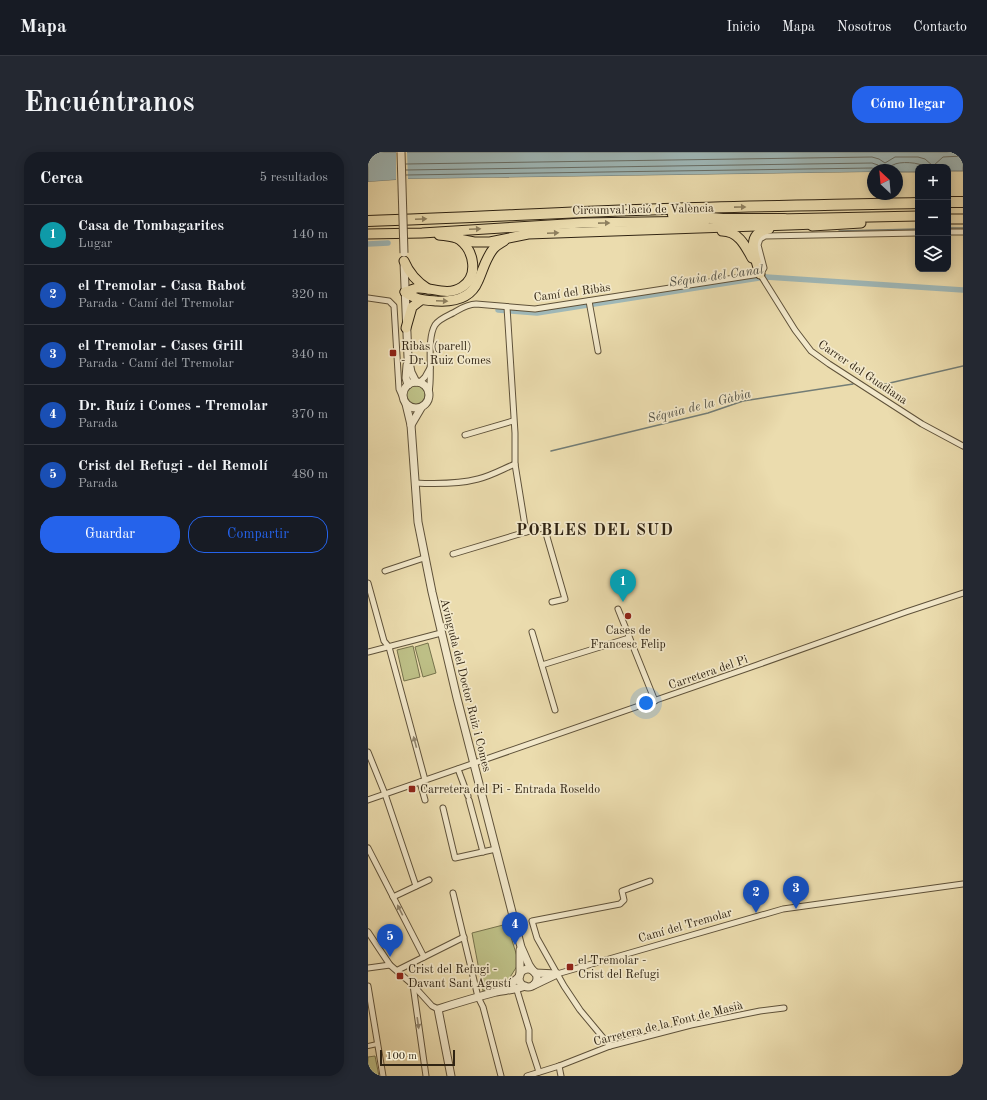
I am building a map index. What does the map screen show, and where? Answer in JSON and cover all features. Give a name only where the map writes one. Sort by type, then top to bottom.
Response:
[{"type":"highway","points":[[951,202],[963,202]]},
{"type":"highway","name":"Circumval·lació de València","points":[[368,221],[663,209],[915,203]]},
{"type":"highway","points":[[617,212],[723,219],[784,219]]},
{"type":"highway","points":[[951,215],[963,215]]},
{"type":"highway","name":"Circumval·lació de València","points":[[368,234],[422,233],[582,223],[653,223],[915,216]]},
{"type":"highway","points":[[951,220],[963,219]]},
{"type":"highway","points":[[422,233],[474,242],[490,242],[528,234],[915,221]]},
{"type":"highway","points":[[762,278],[753,247],[754,238],[761,231],[770,229],[864,223]]},
{"type":"highway","points":[[669,229],[725,231],[732,233],[742,241],[762,278]]},
{"type":"highway","points":[[405,292],[412,297],[421,300],[450,302],[467,295],[478,283],[488,257],[495,247],[510,237]]},
{"type":"highway","points":[[405,292],[417,288],[448,293],[462,287],[470,277],[473,264],[470,252],[459,239]]},
{"type":"highway","points":[[404,257],[408,269],[418,283],[431,290]]},
{"type":"highway","points":[[406,328],[412,307],[421,300]]},
{"type":"street","points":[[401,152],[408,361],[406,378],[407,385]]},
{"type":"street","points":[[951,232],[963,232]]},
{"type":"street","points":[[762,278],[764,268],[758,245],[760,239],[765,236],[915,233]]},
{"type":"street","name":"Camí del Ribàs","points":[[429,392],[431,367],[430,341],[432,333],[436,325],[443,318],[471,304],[534,309],[762,278]]},
{"type":"street","name":"Carrer del Guadiana","points":[[762,278],[795,330],[812,352],[922,424],[963,446]]},
{"type":"street","points":[[368,298],[389,301],[394,306],[399,389],[404,401],[414,409],[421,408]]},
{"type":"street","points":[[589,301],[598,351]]},
{"type":"street","points":[[507,307],[506,313],[511,358],[513,421],[515,433],[515,464],[526,532]]},
{"type":"street","points":[[397,365],[401,369],[404,369],[408,361]]},
{"type":"street","points":[[408,361],[411,372],[418,382],[426,386],[429,392],[427,403],[421,408],[411,425]]},
{"type":"street","points":[[397,365],[407,385]]},
{"type":"street","points":[[404,401],[403,391],[407,385],[418,382],[425,377],[431,367]]},
{"type":"street","name":"Avinguda del Doctor Ruiz i Comes","points":[[404,401],[411,425],[418,522],[424,558],[441,633],[521,947],[528,965],[534,972]]},
{"type":"street","points":[[465,434],[513,421]]},
{"type":"street","points":[[415,484],[433,484],[476,479],[491,475],[515,464]]},
{"type":"street","points":[[453,554],[542,528],[546,530],[565,599],[552,602]]},
{"type":"street","points":[[385,571],[424,558]]},
{"type":"street","points":[[368,583],[384,641],[389,647],[423,781],[425,800]]},
{"type":"street","name":"Carretera del Pi","points":[[368,800],[963,593]]},
{"type":"street","points":[[618,609],[655,701]]},
{"type":"street","points":[[532,632],[555,710]]},
{"type":"street","points":[[368,652],[441,633]]},
{"type":"street","points":[[542,665],[630,638]]},
{"type":"street","points":[[368,752],[385,794],[416,886]]},
{"type":"street","points":[[458,769],[468,798],[483,852]]},
{"type":"street","points":[[443,808],[455,858],[496,849]]},
{"type":"street","points":[[368,848],[424,957]]},
{"type":"street","points":[[393,897],[429,880]]},
{"type":"street","points":[[610,1046],[580,1010],[557,974],[537,938],[532,921],[620,904],[624,900],[622,891],[650,880]]},
{"type":"street","name":"Camí del Tremolar","points":[[557,974],[527,970],[524,971],[518,983],[520,982],[524,986],[531,986],[557,974],[783,909],[963,884]]},
{"type":"street","points":[[452,893],[478,997],[483,1007],[501,1076]]},
{"type":"street","points":[[368,932],[390,965],[398,970],[432,1006],[438,1009],[504,990],[518,983]]},
{"type":"street","points":[[398,970],[464,937]]},
{"type":"street","name":"Avinguda del Doctor Ruiz i Comes","points":[[521,947],[518,983],[529,1030],[529,1041],[539,1072]]},
{"type":"street","points":[[368,968],[390,965]]},
{"type":"street","points":[[534,972],[537,979],[534,985]]},
{"type":"street","points":[[412,984],[426,1076]]},
{"type":"street","points":[[368,986],[370,1021],[377,1044],[383,1076]]},
{"type":"street","name":"Carretera de la Font de Masià","points":[[527,1076],[559,1066],[610,1046],[691,1026],[760,1011],[784,1008]]},
{"type":"street","points":[[438,1009],[451,1076]]},
{"type":"street","points":[[368,1046],[377,1044]]},
{"type":"street","points":[[559,1066],[561,1076]]},
{"type":"green space","points":[[415,385],[422,388],[425,395],[422,402],[415,405],[408,402],[405,395],[408,388]]},
{"type":"green space","points":[[428,643],[436,673],[423,677],[415,647]]},
{"type":"green space","points":[[413,646],[420,677],[404,681],[397,650]]},
{"type":"green space","points":[[507,924],[519,963],[507,982],[483,991],[472,933]]},
{"type":"green space","points":[[375,1056],[379,1076],[368,1076],[368,1057]]},
{"type":"water","points":[[368,152],[963,152],[963,171],[951,171],[951,164],[915,164],[915,172],[903,172],[903,164],[867,164],[867,172],[409,179],[368,182]]},
{"type":"pier","points":[[396,152],[407,152],[408,179],[867,172],[867,174],[409,181],[368,184],[368,182],[396,180]]},
{"type":"waterway","points":[[951,228],[963,228]]},
{"type":"waterway","points":[[839,231],[915,229]]},
{"type":"waterway","points":[[368,244],[388,243]]},
{"type":"waterway","name":"Séquia del Canal","points":[[498,310],[537,313],[766,277],[963,290]]},
{"type":"waterway","name":"Séquia de la Gàbia","points":[[877,386],[963,366]]},
{"type":"waterway","name":"Séquia de la Gàbia","points":[[551,451],[708,413],[743,401],[853,384]]},
{"type":"place","name":"Ribàs (parell) - Dr. Ruiz Comes","points":[[393,353]]},
{"type":"place","name":"Casa de Tombagarites","points":[[623,602]]},
{"type":"place","name":"Cases de Francesc Felip","points":[[628,616]]},
{"type":"place","name":"Carretera del Pi - Entrada Roseldo","points":[[412,789]]},
{"type":"place","name":"el Tremolar - Cases Grill","points":[[796,909]]},
{"type":"place","name":"el Tremolar - Casa Rabot","points":[[756,913]]},
{"type":"place","name":"Dr. Ruíz i Comes - Tremolar","points":[[515,945]]},
{"type":"place","name":"Crist del Refugi - del Remolí","points":[[390,957]]},
{"type":"place","name":"el Tremolar - Crist del Refugi","points":[[570,967]]},
{"type":"place","name":"Crist del Refugi - Davant Sant Agustí","points":[[400,976]]},
{"type":"district","name":"POBLES DEL SUD","points":[[595,529]]}]
